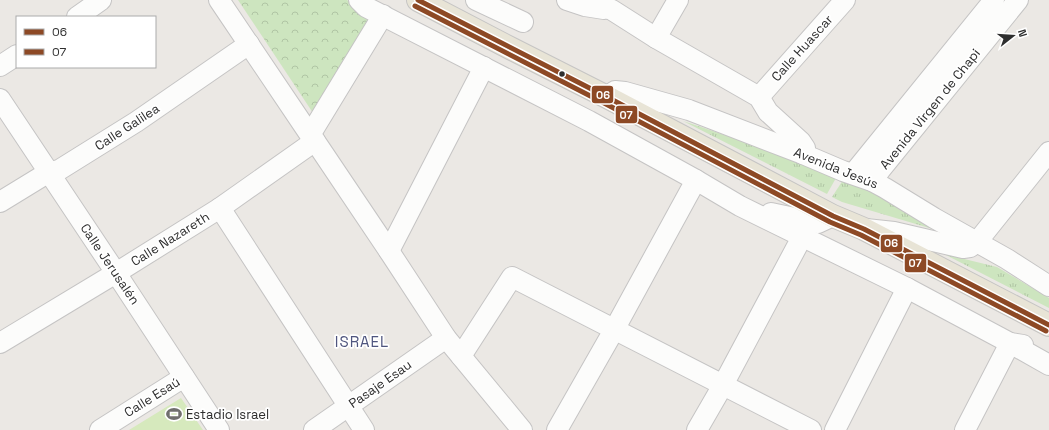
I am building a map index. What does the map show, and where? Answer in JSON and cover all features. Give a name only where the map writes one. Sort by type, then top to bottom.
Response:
[{"type":"main road","points":[[418,0],[607,97],[833,216],[864,229],[1049,325]]},
{"type":"street","points":[[78,16],[101,0]]},
{"type":"street","points":[[219,0],[446,338],[522,430]]},
{"type":"street","points":[[359,0],[366,7],[589,121],[740,206],[907,288],[1049,365]]},
{"type":"street","points":[[476,0],[523,22]]},
{"type":"street","points":[[567,0],[585,6],[612,10]]},
{"type":"street","points":[[592,0],[612,10],[656,38],[758,97],[768,112],[801,142],[805,148],[803,154]]},
{"type":"street","points":[[656,38],[678,0]]},
{"type":"street","name":"Calle Huascar","points":[[758,97],[845,0]]},
{"type":"street","name":"Avenida Virgen de Chapi","points":[[853,174],[994,0]]},
{"type":"street","name":"Avenida Virgen de Chapi","points":[[872,181],[880,169],[1018,0]]},
{"type":"street","points":[[312,138],[383,15]]},
{"type":"street","name":"Calle Galilea","points":[[0,202],[49,172],[59,170],[136,122],[249,44]]},
{"type":"street","points":[[0,66],[16,56]]},
{"type":"street","points":[[389,251],[484,67]]},
{"type":"street","name":"Avenida Jesús","points":[[607,97],[614,91],[625,92],[690,110],[880,184],[934,218],[1007,259],[1049,286]]},
{"type":"street","name":"Calle Jerusalén","points":[[0,99],[219,430]]},
{"type":"street","name":"Calle Nazareth","points":[[0,343],[220,208],[312,138]]},
{"type":"street","points":[[864,229],[894,232],[963,248],[970,247],[976,242],[1049,152]]},
{"type":"street","points":[[557,430],[614,330],[696,180]]},
{"type":"street","points":[[740,206],[818,223],[833,216]]},
{"type":"street","points":[[220,208],[364,430]]},
{"type":"street","points":[[697,430],[723,385],[802,237]]},
{"type":"street","points":[[461,356],[512,277],[811,430]]},
{"type":"street","points":[[835,430],[907,288]]},
{"type":"street","name":"Pasaje Esau","points":[[314,430],[446,338]]},
{"type":"street","points":[[1010,343],[1049,350]]},
{"type":"street","points":[[965,430],[1010,343]]},
{"type":"street","name":"Calle Esaú","points":[[100,430],[184,377]]},
{"type":"green space","points":[[238,0],[347,0],[369,19],[315,116]]},
{"type":"green space","points":[[683,121],[760,148],[836,178],[827,194]]},
{"type":"green space","points":[[843,180],[875,193],[936,230],[842,202],[832,197]]},
{"type":"green space","points":[[944,254],[997,267],[1049,298],[1049,308]]},
{"type":"green space","name":"Estadio Israel","points":[[181,398],[203,430],[129,430]]},
{"type":"transit line","name":"06","points":[[418,0],[607,97],[833,216],[864,229],[1049,325]]},
{"type":"transit line","name":"07","points":[[415,6],[604,103],[830,222],[861,235],[1046,331]]},
{"type":"place","name":"Estadio Israel","points":[[174,414]]},
{"type":"district","name":"ISRAEL","points":[[362,341]]}]
